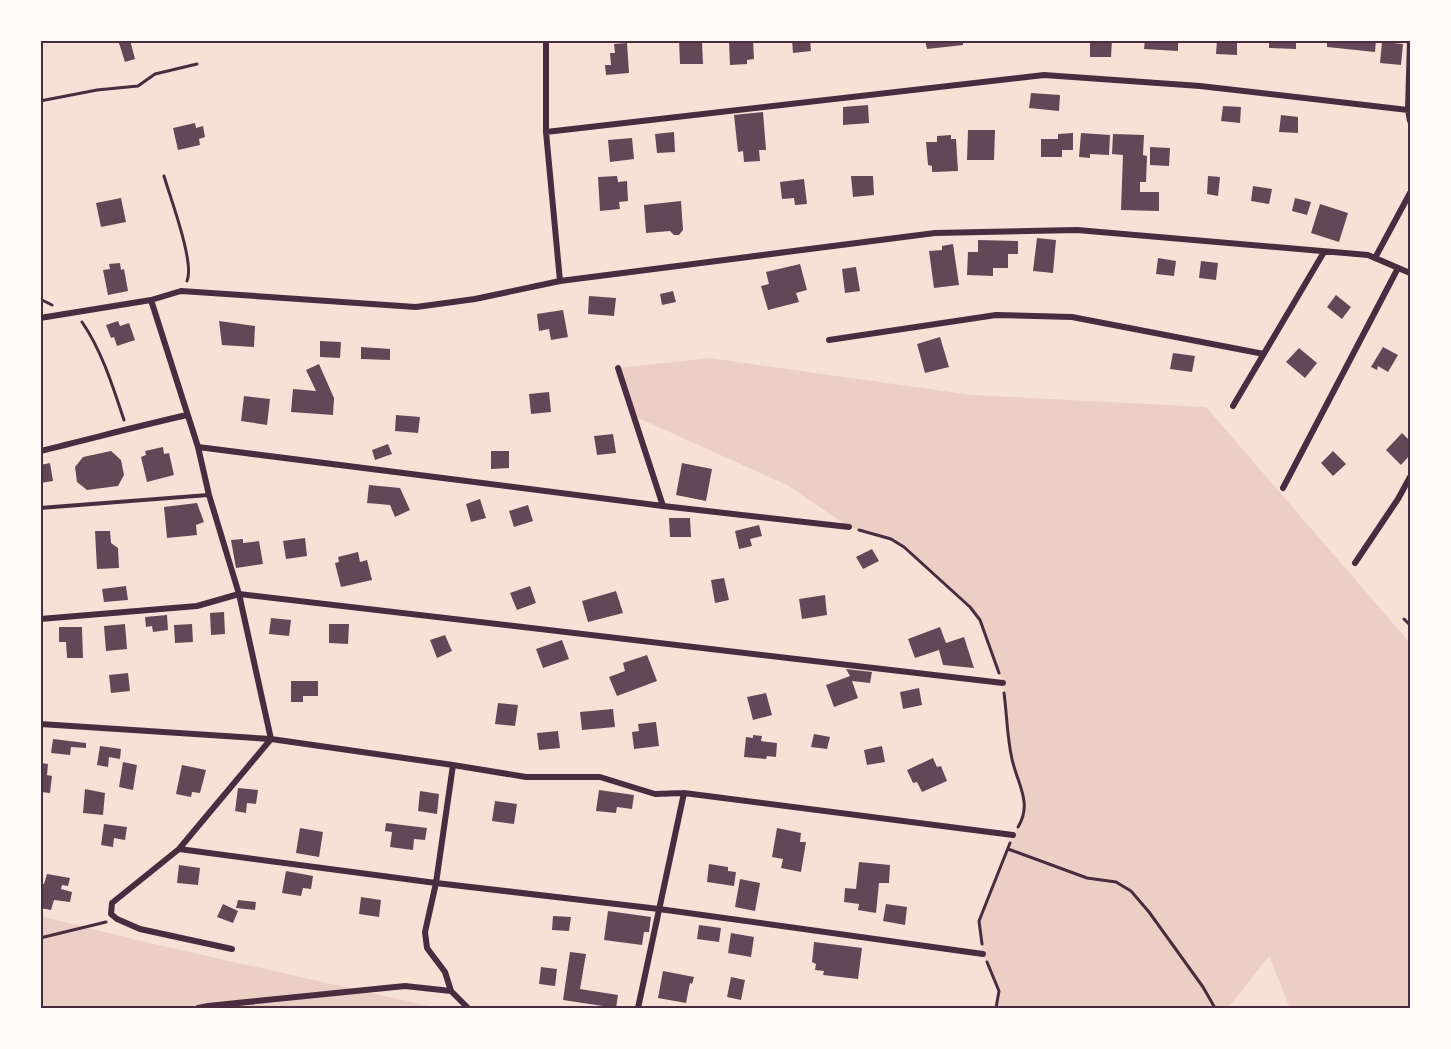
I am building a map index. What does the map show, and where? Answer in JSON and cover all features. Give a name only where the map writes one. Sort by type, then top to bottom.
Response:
[{"type":"street","points":[[546,40],[546,132],[560,281]]},
{"type":"street","points":[[1410,40],[1408,110],[1410,121]]},
{"type":"street","points":[[546,132],[1044,75],[1200,86],[1408,110]]},
{"type":"street","points":[[1375,258],[1410,193]]},
{"type":"street","points":[[40,318],[151,300],[181,291],[416,308],[475,299],[560,281],[935,233],[1077,230],[1368,255],[1410,273]]},
{"type":"street","points":[[1233,406],[1324,252]]},
{"type":"street","points":[[1283,488],[1398,268]]},
{"type":"street","points":[[151,300],[198,447],[209,495],[239,594],[271,739]]},
{"type":"street","points":[[830,340],[996,315],[1072,317],[1263,354]]},
{"type":"street","points":[[618,368],[663,506]]},
{"type":"street","points":[[40,452],[127,428],[188,415]]},
{"type":"street","points":[[198,447],[663,506],[849,527]]},
{"type":"street","points":[[1355,563],[1410,477]]},
{"type":"street","points":[[40,619],[197,606],[239,594],[1003,683]]},
{"type":"street","points":[[40,724],[271,739],[526,777],[600,777],[655,794],[684,793],[1013,835]]},
{"type":"street","points":[[232,948],[140,929],[117,920],[111,914],[112,903],[178,849],[271,739]]},
{"type":"street","points":[[453,765],[436,883],[424,932],[427,948],[445,972],[451,991],[468,1008]]},
{"type":"street","points":[[638,1008],[684,793]]},
{"type":"street","points":[[178,849],[436,883],[659,909],[983,954]]},
{"type":"street","points":[[198,1008],[208,1005],[405,986],[451,991]]},
{"type":"lane","points":[[40,508],[209,495]]},
{"type":"path","points":[[40,101],[97,90],[138,86],[155,74],[197,64]]},
{"type":"path","points":[[164,176],[189,267],[189,276],[181,291]]},
{"type":"path","points":[[77,312],[90,333],[127,428]]},
{"type":"path","points":[[849,527],[891,539],[904,547],[969,607],[980,620],[1003,683],[1012,759],[1025,797],[1023,819],[1013,835],[979,921],[983,954],[999,991],[996,1008]]},
{"type":"path","points":[[1404,619],[1410,625]]},
{"type":"path","points":[[1008,849],[1087,878],[1116,882],[1131,891],[1203,987],[1215,1008]]},
{"type":"path","points":[[40,938],[117,920]]},
{"type":"shaded area","points":[[709,358],[972,395],[1206,407],[1410,643],[1410,1008],[1290,1008],[1269,956],[1228,1008],[996,1008],[999,991],[983,954],[979,921],[1013,835],[1023,819],[1025,797],[1012,759],[1003,683],[980,620],[904,547],[891,539],[849,527],[787,485],[634,416],[618,368]]},
{"type":"shaded area","points":[[40,916],[154,944],[438,1008],[41,1008]]},
{"type":"building","points":[[118,40],[130,40],[135,59],[125,62]]},
{"type":"building","points":[[679,40],[702,41],[703,64],[680,64]]},
{"type":"building","points":[[753,40],[754,59],[747,60],[747,64],[730,65],[729,41]]},
{"type":"building","points":[[792,40],[810,40],[811,51],[793,53]]},
{"type":"building","points":[[925,40],[963,40],[963,45],[927,49]]},
{"type":"building","points":[[1090,40],[1112,40],[1111,57],[1090,57]]},
{"type":"building","points":[[1145,40],[1178,40],[1178,51],[1144,49]]},
{"type":"building","points":[[1217,40],[1237,40],[1237,55],[1216,54]]},
{"type":"building","points":[[1269,40],[1296,40],[1296,49],[1269,48]]},
{"type":"building","points":[[1327,40],[1376,40],[1375,52],[1327,47]]},
{"type":"building","points":[[1382,42],[1403,44],[1401,65],[1380,63]]},
{"type":"building","points":[[627,43],[629,73],[606,75],[605,65],[611,65],[610,53],[615,53],[614,44]]},
{"type":"building","points":[[1031,93],[1060,95],[1059,111],[1029,108]]},
{"type":"building","points":[[868,105],[869,123],[843,125],[843,107]]},
{"type":"building","points":[[1223,106],[1241,107],[1240,123],[1221,121]]},
{"type":"building","points":[[763,112],[766,150],[759,150],[760,161],[744,162],[743,151],[738,152],[734,115]]},
{"type":"building","points":[[1281,115],[1298,117],[1298,133],[1279,132]]},
{"type":"building","points":[[195,123],[196,128],[203,126],[205,137],[199,139],[200,145],[178,150],[173,128]]},
{"type":"building","points":[[968,130],[995,130],[994,160],[967,160]]},
{"type":"building","points":[[674,132],[675,152],[657,153],[655,134]]},
{"type":"building","points":[[1073,133],[1073,150],[1062,150],[1062,157],[1041,157],[1041,139],[1058,139],[1058,134]]},
{"type":"building","points":[[1081,133],[1110,135],[1109,155],[1090,154],[1090,158],[1079,157]]},
{"type":"building","points":[[1113,134],[1144,135],[1143,155],[1147,156],[1146,182],[1140,182],[1140,192],[1159,192],[1159,211],[1121,210],[1123,155],[1112,154]]},
{"type":"building","points":[[951,135],[951,139],[956,139],[958,171],[932,172],[932,166],[928,165],[926,142],[937,142],[937,136]]},
{"type":"building","points":[[632,138],[634,159],[610,162],[608,140]]},
{"type":"building","points":[[1150,147],[1170,148],[1169,166],[1150,165]]},
{"type":"building","points":[[617,176],[618,182],[627,181],[628,201],[619,202],[620,209],[600,211],[598,177]]},
{"type":"building","points":[[851,176],[873,176],[874,195],[853,197]]},
{"type":"building","points":[[1208,176],[1220,177],[1218,196],[1207,194]]},
{"type":"building","points":[[804,179],[807,204],[795,205],[794,198],[782,199],[780,182]]},
{"type":"building","points":[[1253,186],[1272,189],[1269,204],[1251,201]]},
{"type":"building","points":[[121,198],[126,222],[101,227],[96,203]]},
{"type":"building","points":[[1295,198],[1311,202],[1307,215],[1292,211]]},
{"type":"building","points":[[681,201],[683,230],[679,235],[674,235],[670,231],[646,233],[644,205]]},
{"type":"building","points":[[1320,204],[1348,213],[1339,242],[1311,233]]},
{"type":"building","points":[[1037,238],[1056,240],[1053,273],[1033,271]]},
{"type":"building","points":[[978,240],[1018,241],[1018,254],[1008,254],[1008,268],[993,268],[993,276],[967,275],[968,252],[978,252]]},
{"type":"building","points":[[953,244],[959,285],[934,288],[929,251],[942,250],[942,246]]},
{"type":"building","points":[[1158,258],[1176,261],[1174,276],[1156,274]]},
{"type":"building","points":[[1201,261],[1218,263],[1216,280],[1199,278]]},
{"type":"building","points":[[120,263],[121,270],[124,269],[128,291],[108,295],[103,270],[110,269],[109,264]]},
{"type":"building","points":[[800,264],[807,290],[796,293],[799,302],[768,310],[761,286],[769,284],[766,272]]},
{"type":"building","points":[[856,267],[860,291],[845,293],[842,269]]},
{"type":"building","points":[[673,291],[676,302],[662,305],[660,294]]},
{"type":"building","points":[[1336,295],[1351,307],[1342,319],[1327,307]]},
{"type":"building","points":[[589,296],[616,298],[614,316],[588,314]]},
{"type":"building","points":[[563,310],[568,337],[551,340],[549,329],[539,331],[537,314]]},
{"type":"building","points":[[118,321],[120,326],[129,323],[135,340],[117,346],[106,325]]},
{"type":"building","points":[[219,321],[255,326],[254,347],[222,345]]},
{"type":"building","points":[[940,337],[949,367],[925,373],[917,344]]},
{"type":"building","points":[[320,341],[341,342],[340,358],[320,357]]},
{"type":"building","points":[[361,347],[390,349],[390,360],[361,359]]},
{"type":"building","points":[[1383,347],[1398,355],[1388,372],[1378,366],[1377,370],[1371,367]]},
{"type":"building","points":[[1299,348],[1317,363],[1305,378],[1286,362]]},
{"type":"building","points":[[1173,353],[1195,356],[1192,372],[1170,369]]},
{"type":"building","points":[[319,364],[334,398],[333,415],[291,412],[293,389],[316,391],[306,370]]},
{"type":"building","points":[[549,392],[551,412],[531,414],[529,394]]},
{"type":"building","points":[[244,396],[270,399],[267,425],[241,421]]},
{"type":"building","points":[[396,415],[420,417],[418,433],[395,431]]},
{"type":"building","points":[[1402,433],[1410,441],[1410,455],[1401,465],[1386,450]]},
{"type":"building","points":[[613,434],[616,453],[597,455],[594,436]]},
{"type":"building","points":[[388,444],[392,454],[375,460],[372,450]]},
{"type":"building","points":[[163,447],[164,454],[169,453],[174,475],[147,482],[141,457],[146,455],[145,451]]},
{"type":"building","points":[[111,451],[121,460],[124,475],[118,486],[87,490],[77,482],[75,467],[83,457]]},
{"type":"building","points":[[491,451],[509,451],[509,468],[491,469]]},
{"type":"building","points":[[1333,451],[1346,464],[1333,476],[1321,463]]},
{"type":"building","points":[[50,463],[53,481],[40,483],[40,465]]},
{"type":"building","points":[[682,463],[712,469],[706,501],[676,495]]},
{"type":"building","points":[[369,485],[400,488],[410,510],[395,517],[390,505],[367,503]]},
{"type":"building","points":[[480,499],[486,518],[471,522],[466,504]]},
{"type":"building","points":[[197,503],[204,522],[196,525],[197,535],[167,538],[164,507]]},
{"type":"building","points":[[528,505],[533,521],[514,527],[509,511]]},
{"type":"building","points":[[669,518],[690,518],[691,537],[670,537]]},
{"type":"building","points":[[759,525],[762,536],[750,539],[752,546],[739,549],[735,531]]},
{"type":"building","points":[[95,531],[110,531],[111,543],[118,548],[119,568],[97,569]]},
{"type":"building","points":[[305,538],[307,556],[286,559],[283,541]]},
{"type":"building","points":[[243,539],[243,543],[259,541],[263,564],[236,568],[231,540]]},
{"type":"building","points":[[872,549],[879,561],[863,569],[856,557]]},
{"type":"building","points":[[358,552],[360,562],[367,560],[372,580],[341,587],[335,563],[339,562],[338,557]]},
{"type":"building","points":[[724,578],[729,600],[715,603],[711,580]]},
{"type":"building","points":[[126,586],[128,600],[104,602],[102,589]]},
{"type":"building","points":[[530,586],[536,603],[517,610],[510,593]]},
{"type":"building","points":[[616,591],[623,613],[588,622],[582,601]]},
{"type":"building","points":[[825,595],[827,615],[802,619],[799,599]]},
{"type":"building","points":[[224,612],[225,634],[211,635],[210,613]]},
{"type":"building","points":[[167,615],[168,630],[153,632],[152,626],[146,627],[145,617]]},
{"type":"building","points":[[271,618],[291,620],[289,636],[269,634]]},
{"type":"building","points":[[125,624],[127,649],[106,651],[104,626]]},
{"type":"building","points":[[192,624],[193,642],[175,643],[174,625]]},
{"type":"building","points":[[329,624],[349,624],[348,644],[329,643]]},
{"type":"building","points":[[59,627],[82,627],[83,658],[67,658],[66,642],[59,642]]},
{"type":"building","points":[[940,627],[946,643],[964,637],[974,668],[943,665],[939,650],[915,658],[908,639]]},
{"type":"building","points":[[445,635],[452,651],[437,658],[430,640]]},
{"type":"building","points":[[562,640],[569,659],[543,668],[536,649]]},
{"type":"building","points":[[647,655],[657,681],[617,696],[609,677],[625,671],[623,663]]},
{"type":"building","points":[[846,669],[872,672],[870,683],[852,681],[858,698],[834,707],[826,685],[850,676]]},
{"type":"building","points":[[128,673],[130,691],[111,693],[109,675]]},
{"type":"building","points":[[291,681],[318,681],[318,696],[303,696],[303,702],[291,702]]},
{"type":"building","points":[[919,688],[922,705],[903,709],[900,692]]},
{"type":"building","points":[[766,693],[772,715],[753,720],[747,697]]},
{"type":"building","points":[[498,703],[518,705],[515,726],[495,724]]},
{"type":"building","points":[[613,709],[615,727],[582,730],[580,712]]},
{"type":"building","points":[[656,722],[659,746],[634,749],[632,732],[639,731],[638,724]]},
{"type":"building","points":[[558,731],[560,748],[539,750],[537,733]]},
{"type":"building","points":[[814,734],[830,737],[827,749],[811,747]]},
{"type":"building","points":[[753,735],[762,736],[761,741],[777,743],[776,757],[767,756],[766,759],[744,757],[746,737],[753,738]]},
{"type":"building","points":[[53,739],[86,743],[86,748],[71,747],[70,755],[51,753]]},
{"type":"building","points":[[100,746],[121,749],[120,759],[109,757],[108,767],[97,765]]},
{"type":"building","points":[[882,746],[885,762],[867,765],[864,750]]},
{"type":"building","points":[[933,758],[937,767],[941,766],[947,781],[922,792],[917,782],[913,783],[907,770]]},
{"type":"building","points":[[123,762],[137,765],[133,790],[119,787]]},
{"type":"building","points":[[40,763],[48,764],[47,775],[52,776],[50,793],[40,792]]},
{"type":"building","points":[[182,765],[206,770],[200,793],[192,792],[191,797],[176,794]]},
{"type":"building","points":[[238,788],[258,790],[256,804],[247,803],[246,813],[235,811]]},
{"type":"building","points":[[85,789],[105,793],[103,815],[83,813]]},
{"type":"building","points":[[599,790],[634,795],[632,809],[617,807],[616,813],[596,811]]},
{"type":"building","points":[[420,791],[439,794],[437,814],[418,811]]},
{"type":"building","points":[[495,801],[517,804],[514,824],[492,821]]},
{"type":"building","points":[[386,823],[427,828],[425,840],[414,839],[413,850],[390,847],[392,832],[385,831]]},
{"type":"building","points":[[104,824],[127,827],[125,840],[114,838],[113,847],[101,845]]},
{"type":"building","points":[[300,828],[323,832],[319,857],[296,853]]},
{"type":"building","points":[[777,828],[801,833],[800,842],[806,842],[801,872],[781,868],[783,859],[772,857]]},
{"type":"building","points":[[859,862],[890,865],[889,883],[879,883],[876,913],[858,910],[859,904],[844,902],[845,888],[856,889]]},
{"type":"building","points":[[709,864],[728,867],[728,871],[736,872],[734,886],[707,882]]},
{"type":"building","points":[[179,865],[200,868],[198,885],[177,883]]},
{"type":"building","points":[[286,871],[313,876],[311,889],[303,888],[301,896],[282,893]]},
{"type":"building","points":[[47,874],[70,878],[68,886],[62,885],[61,889],[72,892],[70,902],[54,900],[51,910],[40,908],[40,885],[44,884]]},
{"type":"building","points":[[740,879],[760,883],[755,911],[735,907]]},
{"type":"building","points":[[361,897],[381,900],[379,917],[359,914]]},
{"type":"building","points":[[238,900],[256,902],[255,910],[236,908]]},
{"type":"building","points":[[223,904],[238,911],[233,923],[217,917]]},
{"type":"building","points":[[886,904],[907,907],[905,925],[883,921]]},
{"type":"building","points":[[608,911],[651,917],[649,932],[644,932],[642,945],[604,940]]},
{"type":"building","points":[[553,916],[571,917],[569,931],[552,930]]},
{"type":"building","points":[[699,925],[721,928],[719,942],[697,939]]},
{"type":"building","points":[[731,933],[754,937],[751,957],[728,953]]},
{"type":"building","points":[[814,942],[862,948],[858,979],[823,975],[824,971],[815,970],[816,964],[812,962]]},
{"type":"building","points":[[570,952],[586,954],[580,989],[618,995],[616,1008],[563,1000]]},
{"type":"building","points":[[541,967],[557,969],[555,986],[539,984]]},
{"type":"building","points":[[663,971],[694,977],[692,984],[690,983],[686,1003],[658,998]]},
{"type":"building","points":[[731,977],[745,980],[741,1000],[727,997]]}]
